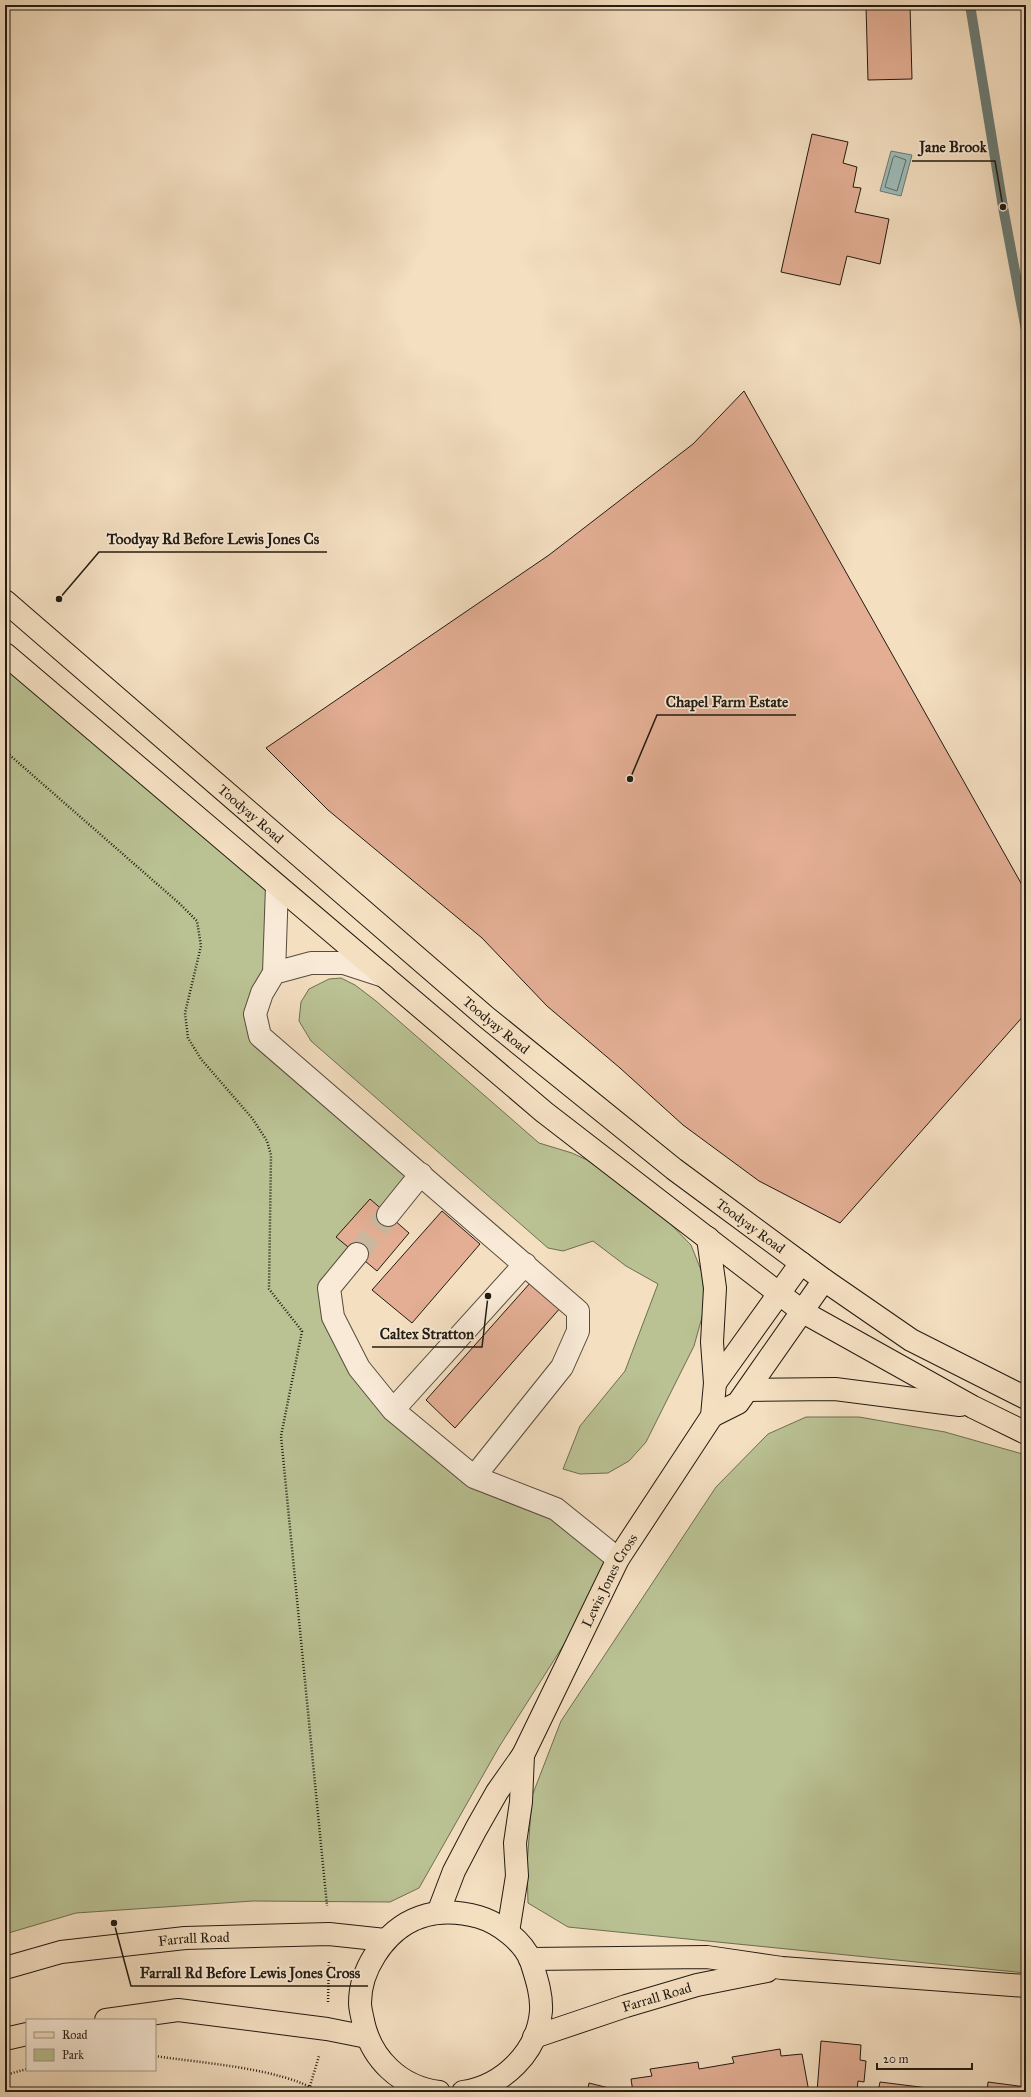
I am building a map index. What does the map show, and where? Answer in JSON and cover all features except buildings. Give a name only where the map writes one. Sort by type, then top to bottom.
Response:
[{"type":"main road","name":"Toodyay Road","points":[[5,601],[486,1017],[674,1169],[824,1280],[911,1340],[1026,1398]]},
{"type":"main road","points":[[5,654],[544,1112],[803,1312],[973,1407],[1026,1433]]},
{"type":"main road","name":"Lewis Jones Cross","points":[[438,1913],[454,1871],[497,1792],[523,1755],[618,1559],[712,1416],[715,1383],[712,1342],[715,1288],[708,1238]]},
{"type":"main road","points":[[715,1383],[801,1263]]},
{"type":"main road","points":[[712,1416],[738,1403],[824,1280]]},
{"type":"main road","points":[[748,1390],[835,1389],[973,1407]]},
{"type":"main road","name":"Lewis Jones Cross","points":[[508,1932],[517,1876],[515,1843],[522,1802],[523,1755]]},
{"type":"main road","points":[[431,2091],[396,2075],[381,2061],[367,2038],[360,2003],[366,1969],[385,1940],[400,1927],[418,1918],[438,1913],[463,1913],[486,1919],[508,1932],[530,1958],[539,1984],[541,2011],[534,2037],[520,2061],[501,2086],[463,2092]]},
{"type":"main road","name":"Farrall Road","points":[[5,1968],[60,1952],[185,1938],[329,1934],[385,1940]]},
{"type":"main road","name":"Farrall Road","points":[[530,1958],[707,1957],[782,1968],[1026,1986]]},
{"type":"main road","name":"Farrall Road","points":[[534,2037],[626,2006],[697,1985],[782,1968]]},
{"type":"main road","points":[[113,2019],[178,2010],[327,2029],[367,2038]]},
{"type":"main road","points":[[5,2039],[26,2034]]},
{"type":"lane","points":[[277,886],[274,973],[262,993],[255,1014],[260,1036],[578,1311],[578,1331],[562,1367],[474,1476]]},
{"type":"lane","points":[[274,973],[311,963],[344,963],[384,976]]},
{"type":"lane","points":[[388,1215],[421,1174]]},
{"type":"lane","points":[[357,1254],[329,1288],[333,1317],[359,1368],[393,1410],[474,1476],[556,1509],[618,1559]]},
{"type":"lane","points":[[393,1410],[525,1264]]},
{"type":"path","points":[[5,751],[180,904],[197,921],[201,946],[185,1013],[188,1038],[201,1059],[252,1118],[267,1141],[271,1155],[269,1289],[302,1331],[281,1436],[329,1934],[327,2029]]},
{"type":"path","points":[[156,2056],[266,2073],[310,2086],[319,2092]]},
{"type":"path","points":[[5,2075],[26,2069]]},
{"type":"green space","points":[[5,655],[277,886],[274,973],[255,1014],[272,1048],[421,1174],[329,1288],[359,1368],[474,1477],[556,1509],[618,1559],[499,1747],[419,1888],[390,1902],[253,1901],[76,1913],[5,1934]]},
{"type":"green space","points":[[341,978],[355,985],[376,1001],[539,1143],[572,1153],[587,1160],[659,1212],[691,1245],[703,1275],[704,1310],[694,1346],[646,1442],[629,1461],[608,1473],[580,1474],[563,1469],[580,1426],[625,1371],[658,1284],[626,1266],[593,1241],[563,1251],[548,1248],[311,1041],[299,1021],[301,1002],[309,989],[329,979]]},
{"type":"green space","points":[[806,1417],[859,1417],[945,1432],[1026,1455],[1026,1973],[568,1927],[528,1903],[527,1866],[532,1796],[561,1721],[716,1487],[768,1434]]},
{"type":"water","points":[[891,151],[912,155],[901,196],[880,191]]},
{"type":"waterway","points":[[970,5],[1003,207],[1026,330]]},
{"type":"tunnel","points":[[357,1254],[388,1215]]},
{"type":"place","name":"Jane Brook","points":[[1003,207]]},
{"type":"place","name":"Toodyay Rd Before Lewis Jones Cs","points":[[59,599]]},
{"type":"place","name":"Chapel Farm Estate","points":[[630,779]]},
{"type":"place","name":"Caltex Stratton","points":[[488,1296]]},
{"type":"place","name":"Farrall Rd Before Lewis Jones Cross","points":[[114,1923]]}]
